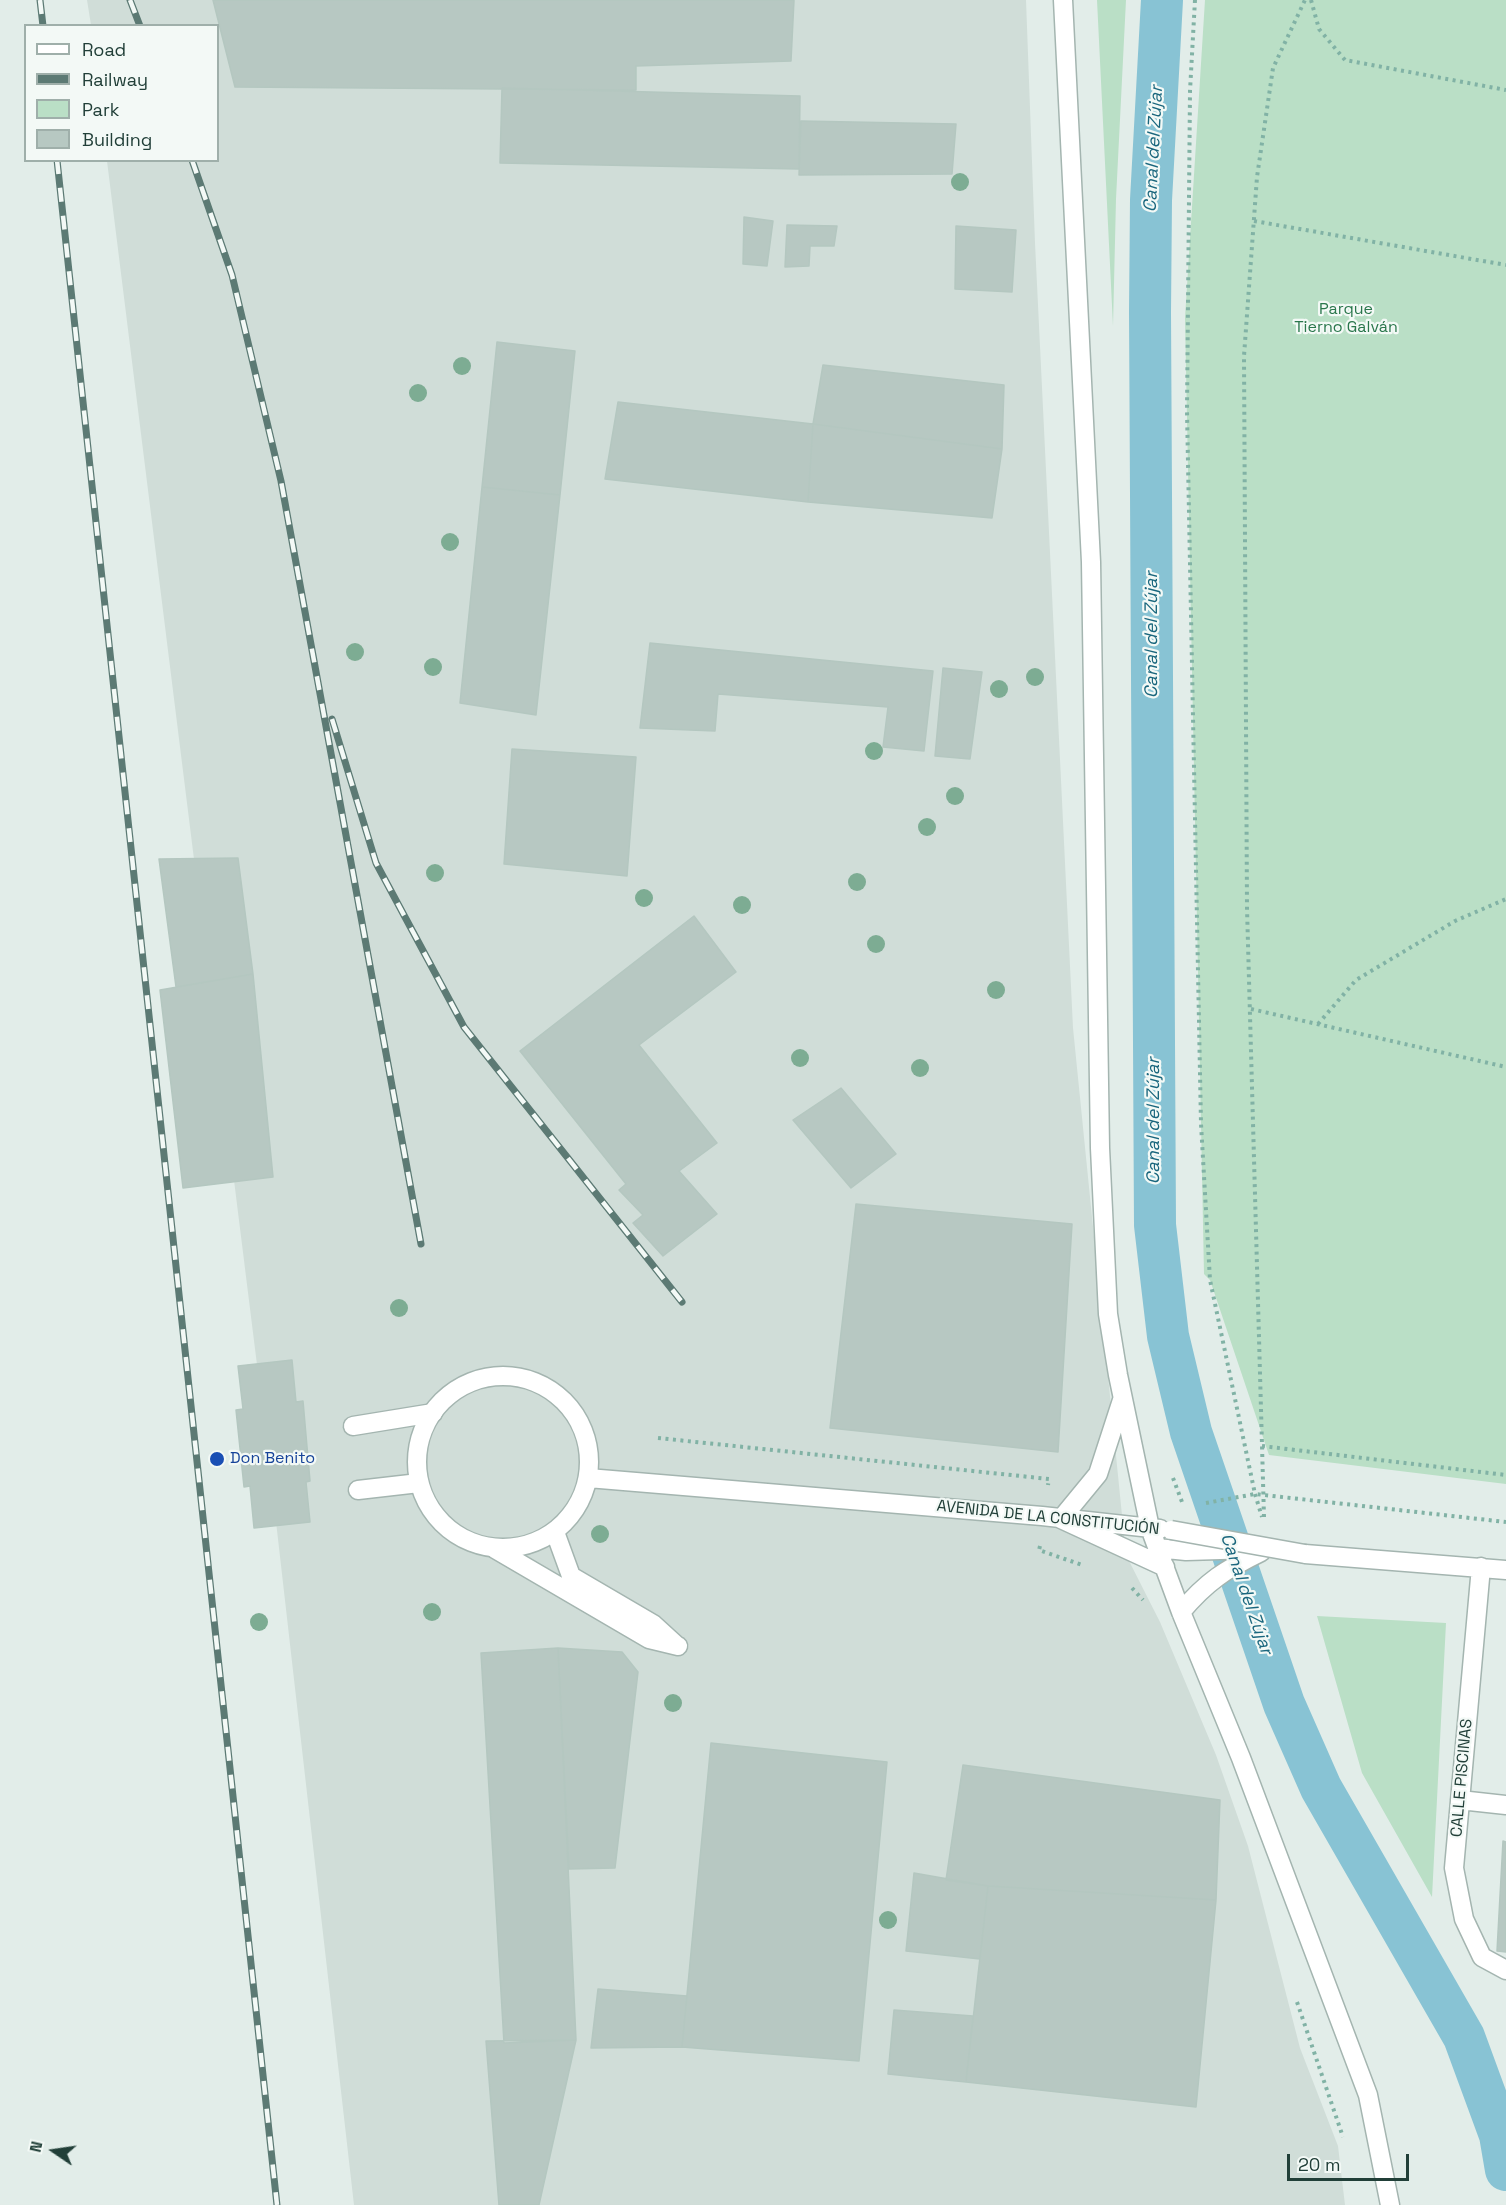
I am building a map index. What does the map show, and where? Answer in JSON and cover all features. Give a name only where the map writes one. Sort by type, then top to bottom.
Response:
[{"type":"street","points":[[1063,0],[1091,562],[1102,1238],[1108,1314],[1150,1528],[1181,1612],[1241,1758],[1368,2095],[1390,2205]]},
{"type":"street","points":[[495,1549],[526,1546],[555,1532],[577,1508],[588,1478],[588,1446],[576,1416],[555,1393],[526,1378],[494,1375],[464,1384],[438,1404],[422,1431],[416,1463],[419,1483],[421,1494],[438,1522],[464,1541],[495,1549],[649,1639],[678,1646],[653,1624],[572,1576],[555,1532]]},
{"type":"street","points":[[1123,1398],[1098,1474],[1061,1519],[1165,1567]]},
{"type":"street","points":[[353,1426],[433,1413]]},
{"type":"street","name":"AVENIDA DE LA CONSTITUCIÓN","points":[[588,1478],[1171,1530],[1266,1549],[1305,1554],[1506,1570]]},
{"type":"street","points":[[358,1490],[419,1483]]},
{"type":"street","points":[[1157,1548],[1186,1551],[1266,1549]]},
{"type":"street","points":[[1181,1612],[1202,1587],[1225,1570],[1266,1549]]},
{"type":"street","name":"CALLE PISCINAS","points":[[1481,1567],[1454,1868],[1464,1919],[1482,1957],[1506,1970]]},
{"type":"street","points":[[1460,1800],[1506,1805]]},
{"type":"path","points":[[1195,0],[1190,91],[1187,388],[1201,1124],[1209,1280],[1238,1401],[1256,1494]]},
{"type":"path","points":[[1266,1549],[1247,908],[1244,356],[1254,221],[1273,68],[1305,0]]},
{"type":"path","points":[[1311,0],[1319,29],[1345,60],[1506,90]]},
{"type":"path","points":[[1254,221],[1506,265]]},
{"type":"path","points":[[1318,1024],[1356,980],[1455,921],[1506,899]]},
{"type":"path","points":[[1251,1009],[1506,1067]]},
{"type":"path","points":[[1262,1446],[1506,1475]]},
{"type":"path","points":[[1202,1504],[1256,1494],[1506,1522]]},
{"type":"shaded area","points":[[87,0],[1026,0],[1035,243],[1073,1028],[1126,1555],[1160,1622],[1216,1755],[1248,1846],[1300,2048],[1338,2146],[1345,2205],[354,2205],[270,1469],[107,162],[219,162],[219,24],[91,24]]},
{"type":"green space","points":[[1097,0],[1126,0],[1116,199],[1113,326]]},
{"type":"green space","name":"Parque Tierno Galván","points":[[1205,0],[1506,0],[1506,1484],[1269,1455],[1210,1280],[1204,1274],[1185,318]]},
{"type":"green space","points":[[1317,1616],[1446,1623],[1432,1897],[1362,1773]]},
{"type":"building","points":[[213,0],[794,0],[791,61],[636,66],[636,90],[235,87]]},
{"type":"building","points":[[502,88],[800,96],[799,169],[500,163]]},
{"type":"building","points":[[801,121],[956,124],[952,174],[799,175]]},
{"type":"building","points":[[744,217],[773,221],[767,266],[743,264]]},
{"type":"building","points":[[787,225],[837,226],[834,246],[810,246],[809,266],[785,267]]},
{"type":"building","points":[[956,226],[1016,230],[1012,292],[955,289]]},
{"type":"building","points":[[497,342],[575,351],[560,495],[482,487]]},
{"type":"building","points":[[823,365],[1004,385],[1002,449],[813,424]]},
{"type":"building","points":[[618,402],[813,424],[808,502],[605,479]]},
{"type":"building","points":[[813,424],[1002,449],[992,518],[808,502]]},
{"type":"building","points":[[482,487],[560,495],[536,715],[460,703]]},
{"type":"building","points":[[650,643],[933,671],[924,751],[883,747],[888,707],[718,694],[715,731],[640,728]]},
{"type":"building","points":[[943,668],[982,672],[970,759],[935,756]]},
{"type":"building","points":[[512,749],[636,757],[627,876],[504,864]]},
{"type":"building","points":[[238,858],[253,974],[176,987],[159,859]]},
{"type":"building","points":[[694,916],[736,972],[639,1045],[717,1143],[679,1171],[717,1214],[663,1256],[633,1223],[643,1215],[619,1190],[626,1184],[520,1051]]},
{"type":"building","points":[[253,974],[273,1177],[183,1188],[160,990]]},
{"type":"building","points":[[841,1088],[896,1154],[851,1188],[793,1120]]},
{"type":"building","points":[[856,1204],[1072,1224],[1058,1452],[830,1428]]},
{"type":"building","name":"Don Benito","points":[[292,1360],[296,1402],[303,1401],[310,1481],[306,1482],[310,1522],[254,1528],[250,1486],[244,1487],[236,1410],[243,1409],[238,1366]]},
{"type":"building","points":[[558,1648],[576,2040],[504,2043],[481,1653]]},
{"type":"building","points":[[558,1648],[622,1652],[638,1672],[615,1868],[569,1869]]},
{"type":"building","points":[[711,1743],[887,1762],[859,2061],[682,2047]]},
{"type":"building","points":[[963,1765],[1220,1800],[1216,1900],[988,1886],[946,1880]]},
{"type":"building","points":[[1503,1841],[1506,1842],[1506,1952],[1497,1951]]},
{"type":"building","points":[[914,1873],[988,1886],[980,1959],[906,1951]]},
{"type":"building","points":[[988,1886],[1216,1900],[1196,2107],[966,2082]]},
{"type":"building","points":[[598,1989],[687,1996],[682,2047],[591,2048]]},
{"type":"building","points":[[894,2010],[973,2016],[966,2082],[888,2074]]},
{"type":"building","points":[[576,2040],[539,2205],[499,2205],[486,2041]]},
{"type":"waterway","name":"Canal del Zújar","points":[[1162,0],[1151,200],[1150,312],[1155,1225],[1168,1336],[1191,1432],[1284,1704],[1321,1788],[1464,2037],[1500,2135],[1506,2170]]},
{"type":"railway","points":[[40,0],[43,24]]},
{"type":"railway","points":[[130,0],[139,24]]},
{"type":"railway","points":[[57,162],[277,2205]]},
{"type":"railway","points":[[193,162],[232,275],[281,481],[421,1244]]},
{"type":"railway","points":[[332,719],[376,863],[464,1027],[682,1302]]},
{"type":"place","name":"Don Benito","points":[[217,1459]]}]
